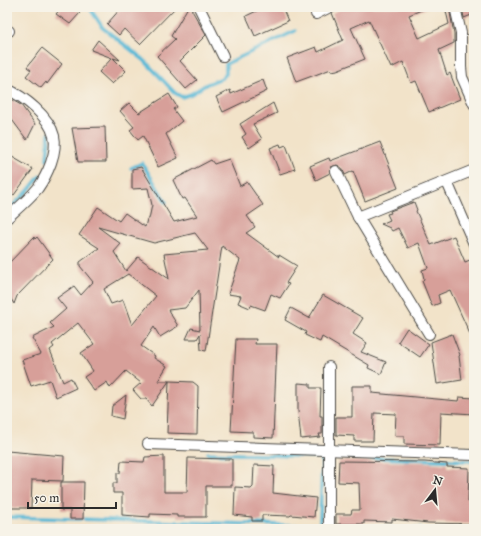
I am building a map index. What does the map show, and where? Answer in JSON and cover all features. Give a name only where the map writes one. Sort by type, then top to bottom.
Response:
[{"type":"street","points":[[199,7],[223,56]]},
{"type":"street","points":[[316,14],[330,7]]},
{"type":"street","points":[[455,7],[461,33],[462,77],[474,104]]},
{"type":"street","points":[[7,89],[21,96],[42,114],[54,136],[52,160],[37,188],[7,218]]},
{"type":"street","points":[[358,217],[474,170]]},
{"type":"street","points":[[336,171],[358,217],[429,334]]},
{"type":"street","points":[[447,182],[474,244]]},
{"type":"street","points":[[329,367],[329,529]]},
{"type":"street","points":[[148,444],[474,455]]},
{"type":"building","points":[[62,7],[73,7],[80,13],[70,24],[56,14]]},
{"type":"building","points":[[122,7],[176,7],[140,44],[124,29],[119,35],[107,24]]},
{"type":"building","points":[[188,7],[190,7],[206,35],[180,61],[197,80],[186,89],[157,56],[175,39],[171,36]]},
{"type":"building","points":[[265,7],[282,7],[288,21],[255,36],[246,16]]},
{"type":"building","points":[[345,7],[429,7],[409,15],[419,38],[449,24],[445,7],[449,7],[454,34],[454,43],[439,50],[447,75],[450,73],[460,99],[429,112],[416,81],[411,83],[403,62],[391,68],[369,20],[351,28],[365,59],[337,70],[332,71],[331,69],[296,82],[287,58],[316,47],[318,52],[343,40],[332,13]]},
{"type":"building","points":[[462,7],[474,7],[474,14],[464,18]]},
{"type":"building","points":[[98,40],[120,60],[113,58],[126,71],[112,84],[99,72],[112,58],[91,50]]},
{"type":"building","points":[[42,48],[62,64],[47,84],[46,82],[41,88],[26,76],[31,70],[27,67]]},
{"type":"building","points":[[263,80],[267,91],[223,112],[216,97],[230,90],[231,94]]},
{"type":"building","points":[[169,94],[177,107],[173,109],[182,121],[166,134],[178,158],[158,167],[143,136],[138,140],[130,130],[134,127],[120,111],[129,103],[139,113]]},
{"type":"building","points":[[7,97],[21,105],[35,124],[27,140],[7,113]]},
{"type":"building","points":[[273,103],[277,113],[253,124],[262,139],[249,148],[242,137],[246,134],[240,124]]},
{"type":"building","points":[[105,127],[106,162],[78,162],[72,128]]},
{"type":"building","points":[[380,142],[398,188],[365,201],[353,171],[345,175],[342,168],[337,165],[331,167],[330,173],[316,180],[310,166],[329,158],[330,161]]},
{"type":"building","points":[[280,144],[281,147],[286,145],[295,169],[280,174],[270,148]]},
{"type":"building","points":[[7,154],[33,169],[14,195],[7,190]]},
{"type":"building","points":[[229,159],[240,186],[247,182],[263,205],[247,216],[255,227],[246,233],[279,257],[279,255],[297,266],[286,283],[289,284],[280,298],[271,294],[265,310],[251,305],[250,308],[238,303],[241,296],[228,294],[240,260],[222,246],[206,351],[201,350],[200,334],[197,339],[186,339],[191,328],[200,330],[199,290],[185,308],[168,310],[178,326],[160,337],[154,327],[141,346],[155,356],[154,358],[167,366],[158,381],[169,381],[152,406],[146,399],[141,399],[133,390],[141,383],[126,371],[110,388],[107,382],[94,391],[84,377],[93,371],[81,353],[94,344],[78,323],[52,344],[54,347],[50,350],[63,382],[71,378],[76,388],[56,397],[50,380],[31,386],[22,360],[41,354],[32,338],[54,327],[50,323],[66,309],[57,298],[74,286],[81,295],[93,282],[80,266],[80,262],[99,248],[79,235],[98,207],[119,221],[125,213],[145,227],[147,219],[149,219],[152,205],[148,188],[132,189],[132,169],[141,167],[174,222],[197,216],[185,198],[182,199],[173,180],[211,160],[214,164]],"holes":[[[98,227],[154,243],[195,233],[208,250],[164,254],[169,279],[138,257],[126,271],[114,252],[121,244]],[[128,274],[156,296],[132,325],[123,300],[111,304],[104,289]]]},
{"type":"building","points":[[414,202],[416,211],[431,245],[454,236],[465,262],[470,260],[471,263],[474,262],[474,343],[450,290],[438,295],[440,303],[432,306],[422,281],[424,279],[422,270],[428,268],[419,243],[408,248],[398,228],[392,231],[390,228],[381,224],[390,220],[387,214],[391,213],[390,211]]},
{"type":"building","points":[[34,237],[35,239],[37,237],[53,259],[17,296],[14,304],[7,292],[7,265]]},
{"type":"building","points":[[323,295],[363,318],[353,334],[367,343],[361,352],[386,362],[381,374],[368,368],[369,365],[322,337],[320,342],[305,335],[306,332],[285,320],[291,308],[309,318]]},
{"type":"building","points":[[407,328],[429,344],[420,357],[398,342]]},
{"type":"building","points":[[452,334],[460,355],[462,380],[437,384],[431,342]]},
{"type":"building","points":[[236,339],[256,339],[255,344],[277,344],[273,438],[253,437],[253,432],[231,431]]},
{"type":"building","points":[[169,381],[193,382],[198,386],[197,434],[167,433]]},
{"type":"building","points":[[298,383],[310,384],[310,388],[321,388],[320,416],[322,416],[322,434],[319,434],[320,437],[301,439],[298,411]]},
{"type":"building","points":[[352,386],[372,386],[372,393],[458,401],[459,397],[474,398],[474,414],[441,412],[440,445],[404,444],[404,436],[395,436],[396,414],[374,413],[373,441],[354,441],[354,436],[336,435],[336,417],[352,417]]},
{"type":"building","points":[[126,395],[123,419],[111,416],[112,406]]},
{"type":"building","points":[[7,451],[64,456],[63,481],[32,480],[31,508],[7,508]]},
{"type":"building","points":[[164,456],[164,492],[187,492],[188,458],[232,459],[232,486],[206,486],[206,517],[177,517],[177,515],[150,514],[150,517],[122,515],[122,493],[113,493],[113,483],[117,483],[117,473],[120,473],[121,461],[144,462],[145,457]]},
{"type":"building","points":[[339,461],[425,462],[447,464],[447,467],[469,468],[468,502],[474,502],[474,524],[428,523],[392,519],[392,522],[364,521],[364,524],[336,524],[336,514],[351,514],[352,510],[360,510],[359,483],[338,482]]},
{"type":"building","points":[[254,465],[274,466],[273,493],[316,498],[314,517],[262,515],[262,521],[252,521],[252,517],[234,515],[235,487],[251,488],[253,486]]},
{"type":"building","points":[[61,482],[84,482],[83,519],[70,519],[70,510],[61,510]]},
{"type":"waterway","points":[[89,7],[103,28],[144,60],[175,93],[182,97],[222,78],[226,74],[226,64],[295,31]]},
{"type":"waterway","points":[[47,160],[49,134]]},
{"type":"waterway","points":[[131,168],[142,163],[166,202]]},
{"type":"waterway","points":[[12,206],[27,192],[40,176]]},
{"type":"waterway","points":[[208,453],[323,457]]},
{"type":"waterway","points":[[344,457],[474,461]]},
{"type":"waterway","points":[[7,517],[318,526],[320,522],[322,458]]},
{"type":"waterway","points":[[341,527],[421,529]]}]
